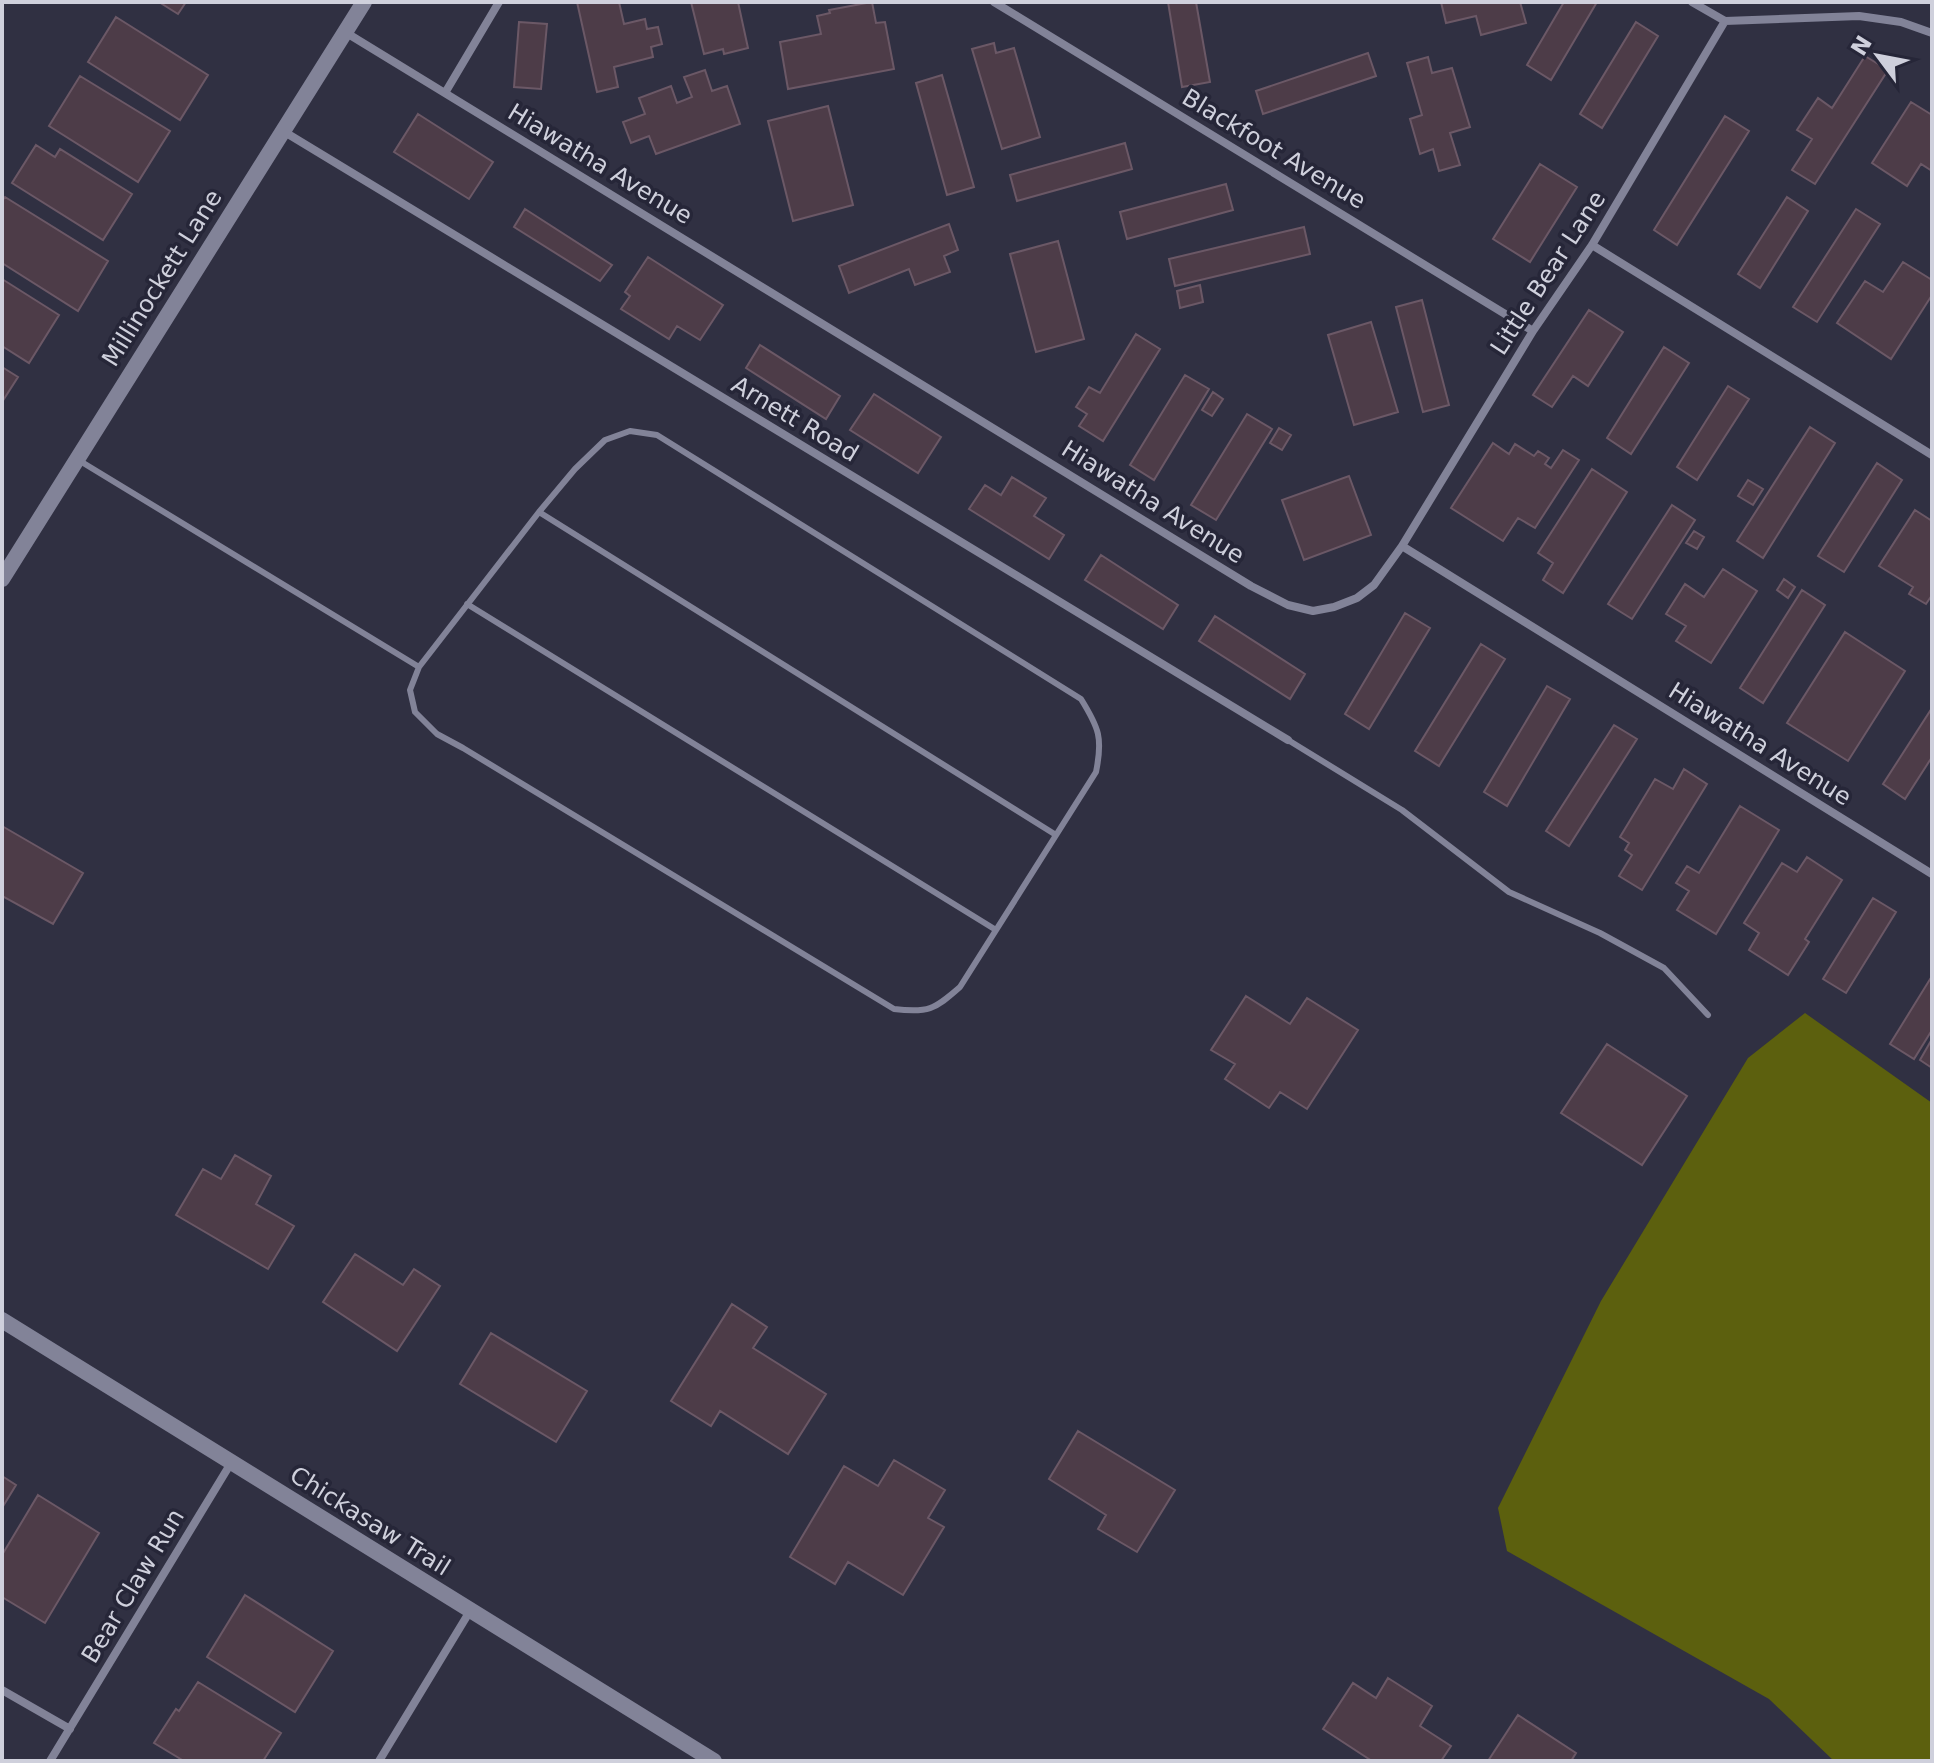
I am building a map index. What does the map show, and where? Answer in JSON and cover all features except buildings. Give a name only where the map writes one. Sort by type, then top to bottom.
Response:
[{"type":"street","name":"Millinockett Lane","points":[[2,579],[364,2]]},
{"type":"street","points":[[445,93],[499,2]]},
{"type":"street","name":"Blackfoot Avenue","points":[[994,2],[1533,331]]},
{"type":"street","points":[[1692,2],[1725,21],[1859,16],[1901,22],[1932,33]]},
{"type":"street","name":"Little Bear Lane","points":[[1402,546],[1533,331],[1592,245],[1725,21]]},
{"type":"street","name":"Hiawatha Avenue","points":[[345,32],[1251,586],[1288,605],[1313,611],[1334,607],[1357,598],[1374,585],[1402,546],[1932,874]]},
{"type":"street","name":"Arnett Road","points":[[282,131],[1288,740]]},
{"type":"street","points":[[1592,245],[1932,455]]},
{"type":"street","name":"Chickasaw Trail","points":[[2,1320],[714,1761]]},
{"type":"street","name":"Bear Claw Run","points":[[50,1761],[231,1463]]},
{"type":"street","points":[[379,1761],[470,1611]]},
{"type":"street","points":[[2,1690],[70,1729]]},
{"type":"lane","points":[[630,431],[657,435],[1081,699],[1095,722],[1101,748],[1096,772],[960,987],[938,1006],[918,1012],[894,1009],[437,734],[415,712],[410,690],[419,667],[467,604],[575,469],[605,440],[630,431]]},
{"type":"lane","points":[[77,459],[419,667]]},
{"type":"lane","points":[[539,512],[1056,835]]},
{"type":"lane","points":[[467,604],[996,930]]},
{"type":"lane","points":[[1288,740],[1402,810],[1509,892],[1600,933],[1664,968],[1708,1015]]},
{"type":"shaded area","points":[[1805,1013],[1932,1103],[1932,1761],[1834,1761],[1769,1699],[1507,1551],[1498,1508],[1601,1301],[1748,1058]]}]
